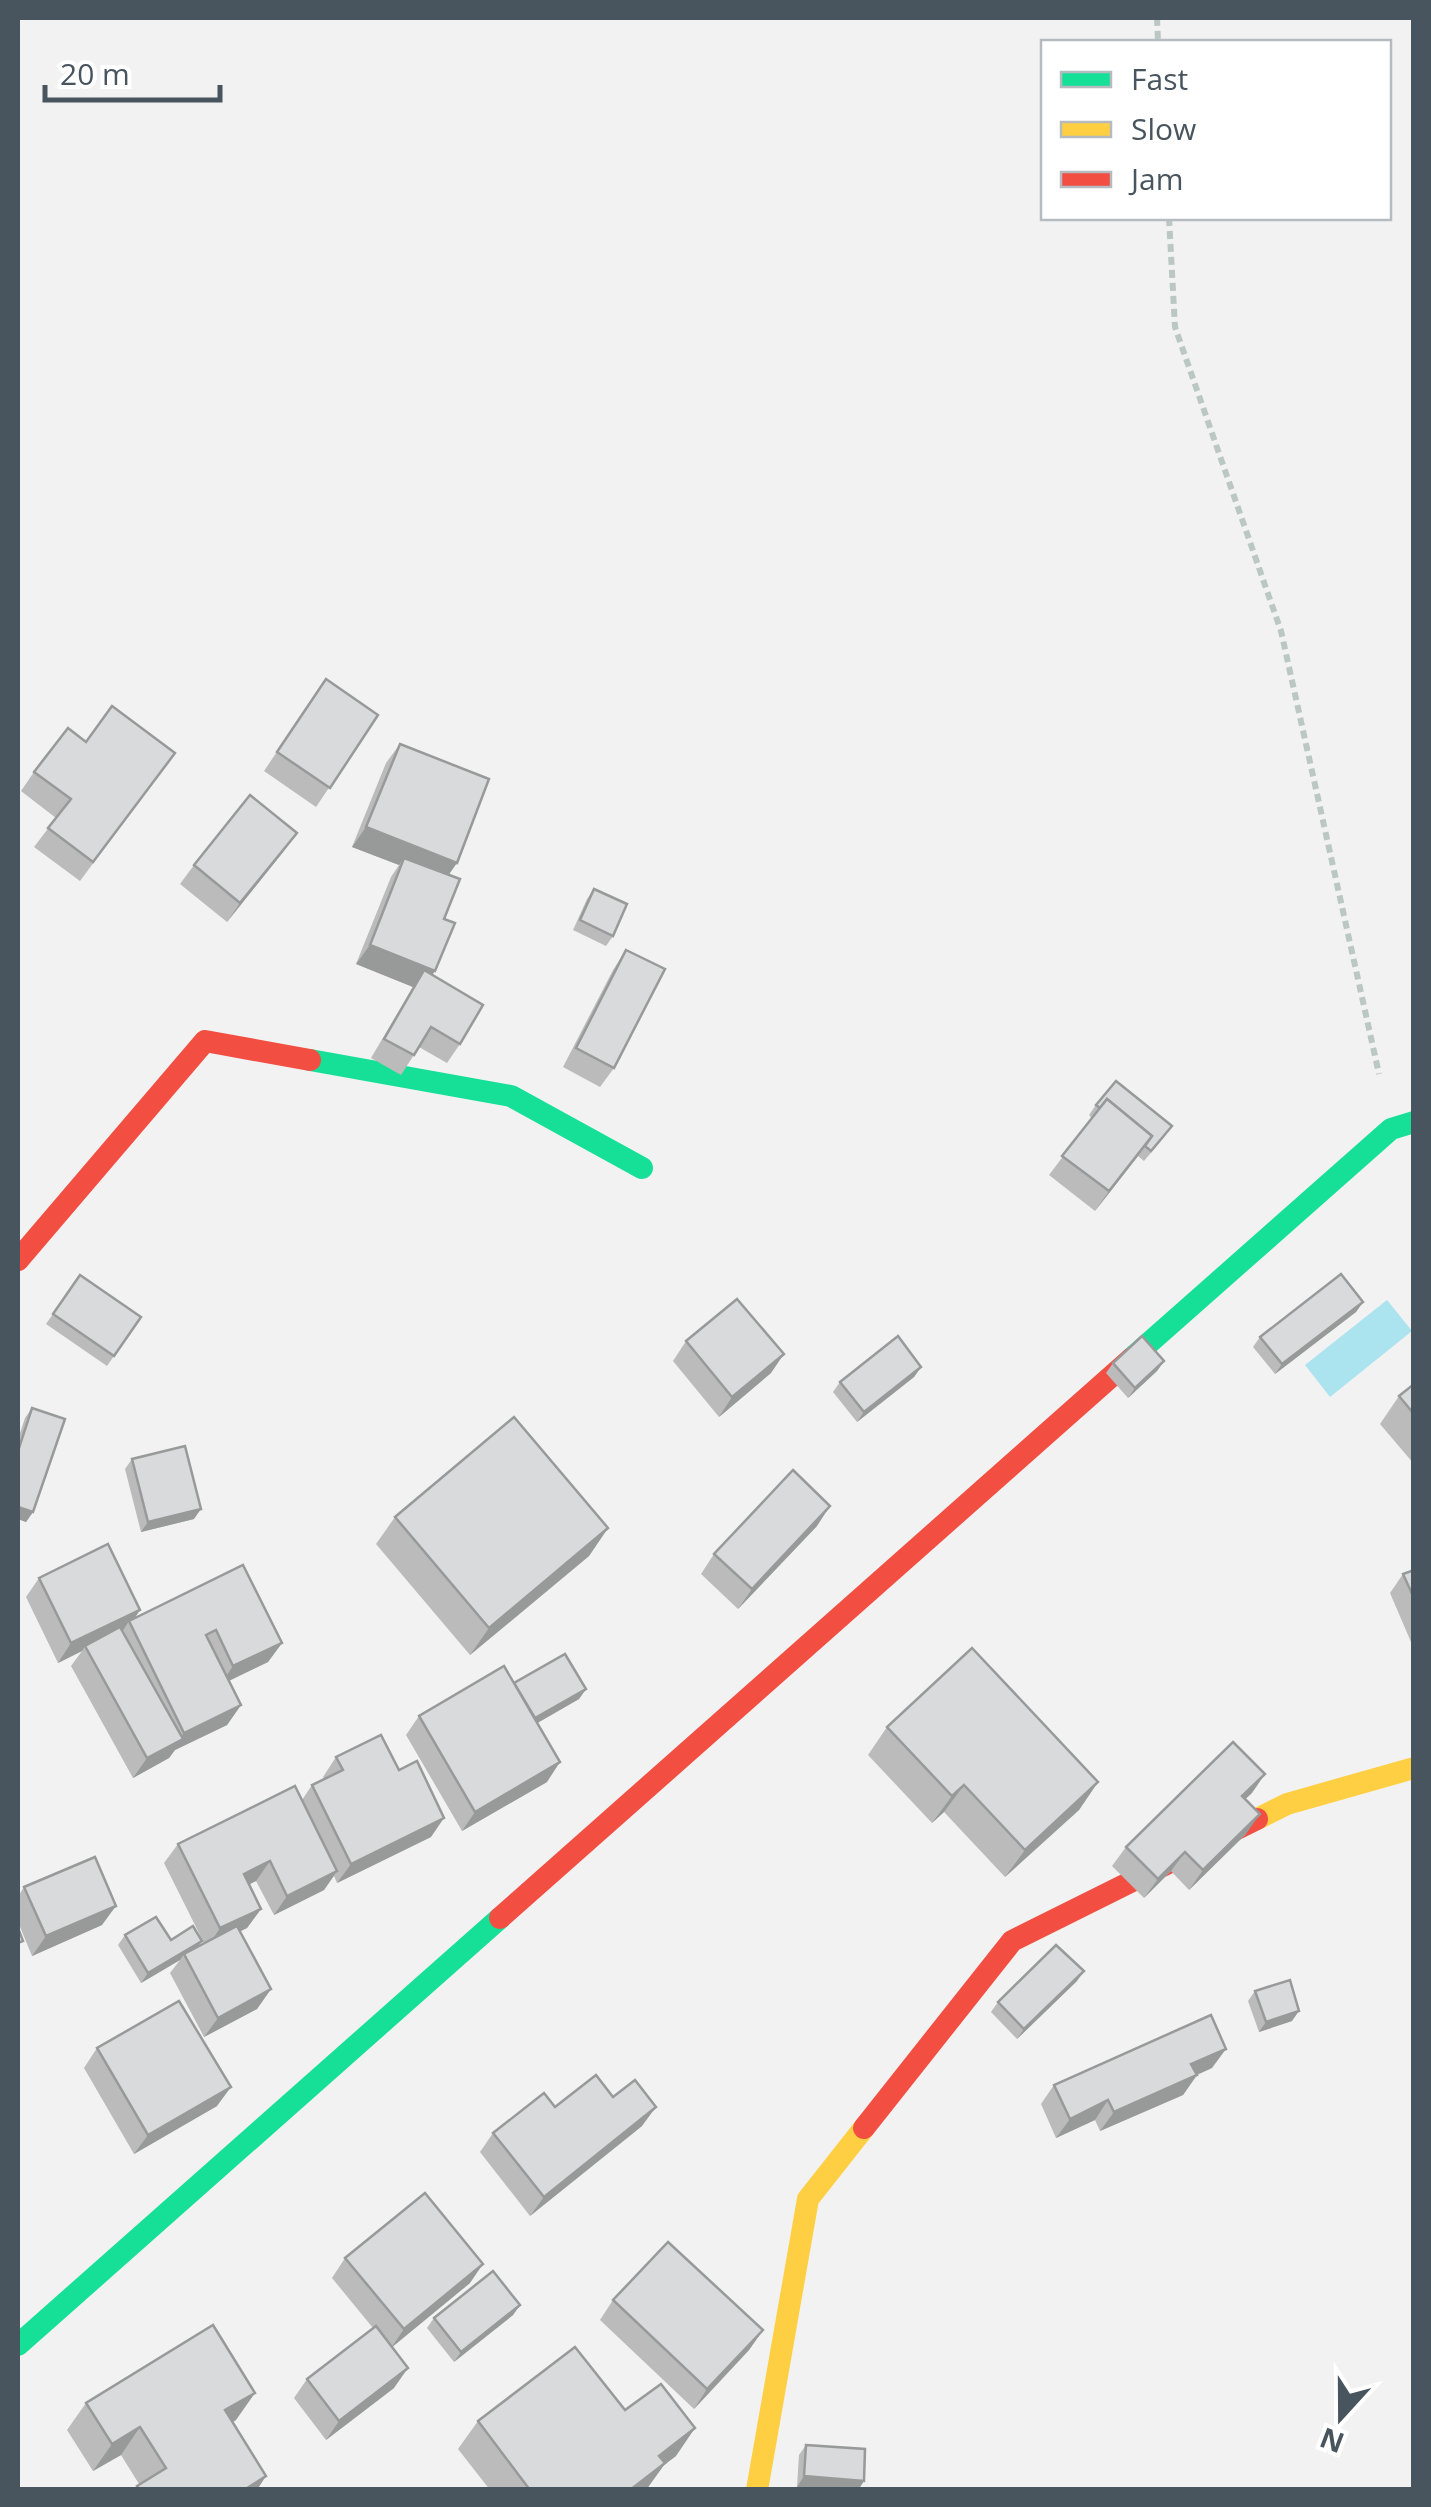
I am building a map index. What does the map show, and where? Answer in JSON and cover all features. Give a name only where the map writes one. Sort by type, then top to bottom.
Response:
[{"type":"street","points":[[18,1260],[205,1041],[511,1096],[642,1168]]},
{"type":"street","points":[[18,2345],[1402,1125]]},
{"type":"street","points":[[757,2490],[808,2199],[1012,1941],[1287,1804],[1414,1768]]},
{"type":"path","points":[[1168,220],[1175,327],[1280,631],[1402,1125]]},
{"type":"water","points":[[1387,1300],[1412,1331],[1330,1397],[1305,1365]]},
{"type":"building","points":[[326,679],[378,715],[330,788],[277,752]]},
{"type":"building","points":[[112,706],[175,753],[93,862],[48,828],[71,799],[34,772],[68,728],[86,742]]},
{"type":"building","points":[[400,744],[489,779],[457,863],[366,827]]},
{"type":"building","points":[[250,795],[297,833],[240,903],[194,865]]},
{"type":"building","points":[[404,858],[460,879],[444,919],[455,923],[435,971],[370,945]]},
{"type":"building","points":[[594,889],[627,904],[613,936],[580,920]]},
{"type":"building","points":[[626,950],[665,969],[614,1068],[576,1048]]},
{"type":"building","points":[[424,970],[483,1005],[460,1044],[431,1027],[414,1055],[384,1039]]},
{"type":"building","points":[[1116,1081],[1172,1126],[1151,1151],[1145,1146],[1152,1136],[1107,1099],[1100,1108],[1096,1105]]},
{"type":"building","points":[[1107,1099],[1152,1136],[1109,1191],[1062,1156]]},
{"type":"building","points":[[1341,1274],[1363,1302],[1282,1364],[1260,1337]]},
{"type":"building","points":[[80,1275],[141,1317],[114,1356],[53,1314]]},
{"type":"building","points":[[737,1299],[784,1354],[732,1397],[686,1341]]},
{"type":"building","points":[[898,1336],[921,1367],[864,1412],[840,1382]]},
{"type":"building","points":[[1142,1336],[1164,1361],[1135,1388],[1113,1363]]},
{"type":"building","points":[[1414,1384],[1414,1414],[1399,1396]]},
{"type":"building","points":[[32,1408],[65,1419],[33,1512],[18,1507],[18,1451]]},
{"type":"building","points":[[514,1417],[608,1528],[489,1628],[395,1517]]},
{"type":"building","points":[[185,1446],[201,1509],[148,1522],[132,1459]]},
{"type":"building","points":[[793,1470],[830,1506],[752,1589],[714,1554]]},
{"type":"building","points":[[108,1544],[140,1610],[71,1643],[39,1578]]},
{"type":"building","points":[[243,1565],[282,1643],[233,1666],[216,1630],[206,1635],[241,1705],[184,1733],[129,1621]]},
{"type":"building","points":[[1414,1570],[1414,1598],[1403,1574]]},
{"type":"building","points":[[120,1627],[183,1739],[147,1758],[85,1646]]},
{"type":"building","points":[[972,1648],[1098,1782],[1025,1850],[964,1785],[952,1796],[887,1727]]},
{"type":"building","points":[[565,1654],[586,1689],[535,1718],[514,1683]]},
{"type":"building","points":[[504,1666],[560,1762],[475,1812],[419,1716]]},
{"type":"building","points":[[381,1735],[399,1770],[417,1761],[444,1818],[351,1864],[312,1785],[343,1770],[336,1757]]},
{"type":"building","points":[[1233,1742],[1265,1774],[1242,1796],[1260,1814],[1203,1870],[1185,1852],[1158,1879],[1126,1847]]},
{"type":"building","points":[[295,1786],[337,1871],[287,1896],[270,1861],[244,1874],[261,1909],[220,1928],[178,1844]]},
{"type":"building","points":[[95,1857],[116,1906],[46,1936],[24,1887]]},
{"type":"building","points":[[156,1917],[171,1940],[193,1926],[202,1941],[148,1973],[125,1935]]},
{"type":"building","points":[[237,1926],[271,1989],[218,2018],[184,1954]]},
{"type":"building","points":[[1056,1945],[1084,1971],[1024,2029],[998,2002]]},
{"type":"building","points":[[1290,1980],[1299,2011],[1266,2022],[1255,1991]]},
{"type":"building","points":[[179,2001],[231,2087],[148,2135],[97,2048]]},
{"type":"building","points":[[1211,2015],[1226,2049],[1191,2064],[1197,2075],[1114,2112],[1108,2100],[1070,2119],[1054,2085]]},
{"type":"building","points":[[596,2075],[613,2097],[635,2080],[656,2107],[544,2197],[493,2133],[544,2093],[555,2107]]},
{"type":"building","points":[[425,2193],[483,2264],[404,2329],[345,2258]]},
{"type":"building","points":[[668,2242],[763,2330],[707,2389],[613,2300]]},
{"type":"building","points":[[493,2271],[520,2305],[461,2352],[434,2318]]},
{"type":"building","points":[[213,2325],[255,2393],[225,2410],[266,2476],[244,2490],[140,2490],[137,2486],[166,2468],[140,2427],[112,2444],[86,2403]]},
{"type":"building","points":[[376,2326],[408,2368],[339,2421],[307,2379]]},
{"type":"building","points":[[575,2347],[625,2410],[661,2384],[695,2428],[659,2456],[665,2463],[630,2490],[530,2490],[478,2421]]},
{"type":"building","points":[[806,2445],[865,2449],[864,2481],[804,2476]]},
{"type":"traffic: fast","points":[[310,1060],[511,1096],[642,1168]]},
{"type":"traffic: fast","points":[[1132,1358],[1391,1129],[1414,1122]]},
{"type":"traffic: fast","points":[[18,2345],[500,1918]]},
{"type":"traffic: slow","points":[[1257,1819],[1287,1804],[1414,1768]]},
{"type":"traffic: slow","points":[[757,2490],[808,2199],[864,2128]]},
{"type":"traffic: jam","points":[[18,1260],[205,1041],[310,1060]]},
{"type":"traffic: jam","points":[[500,1918],[1132,1358]]},
{"type":"traffic: jam","points":[[864,2128],[1012,1941],[1257,1819]]}]
